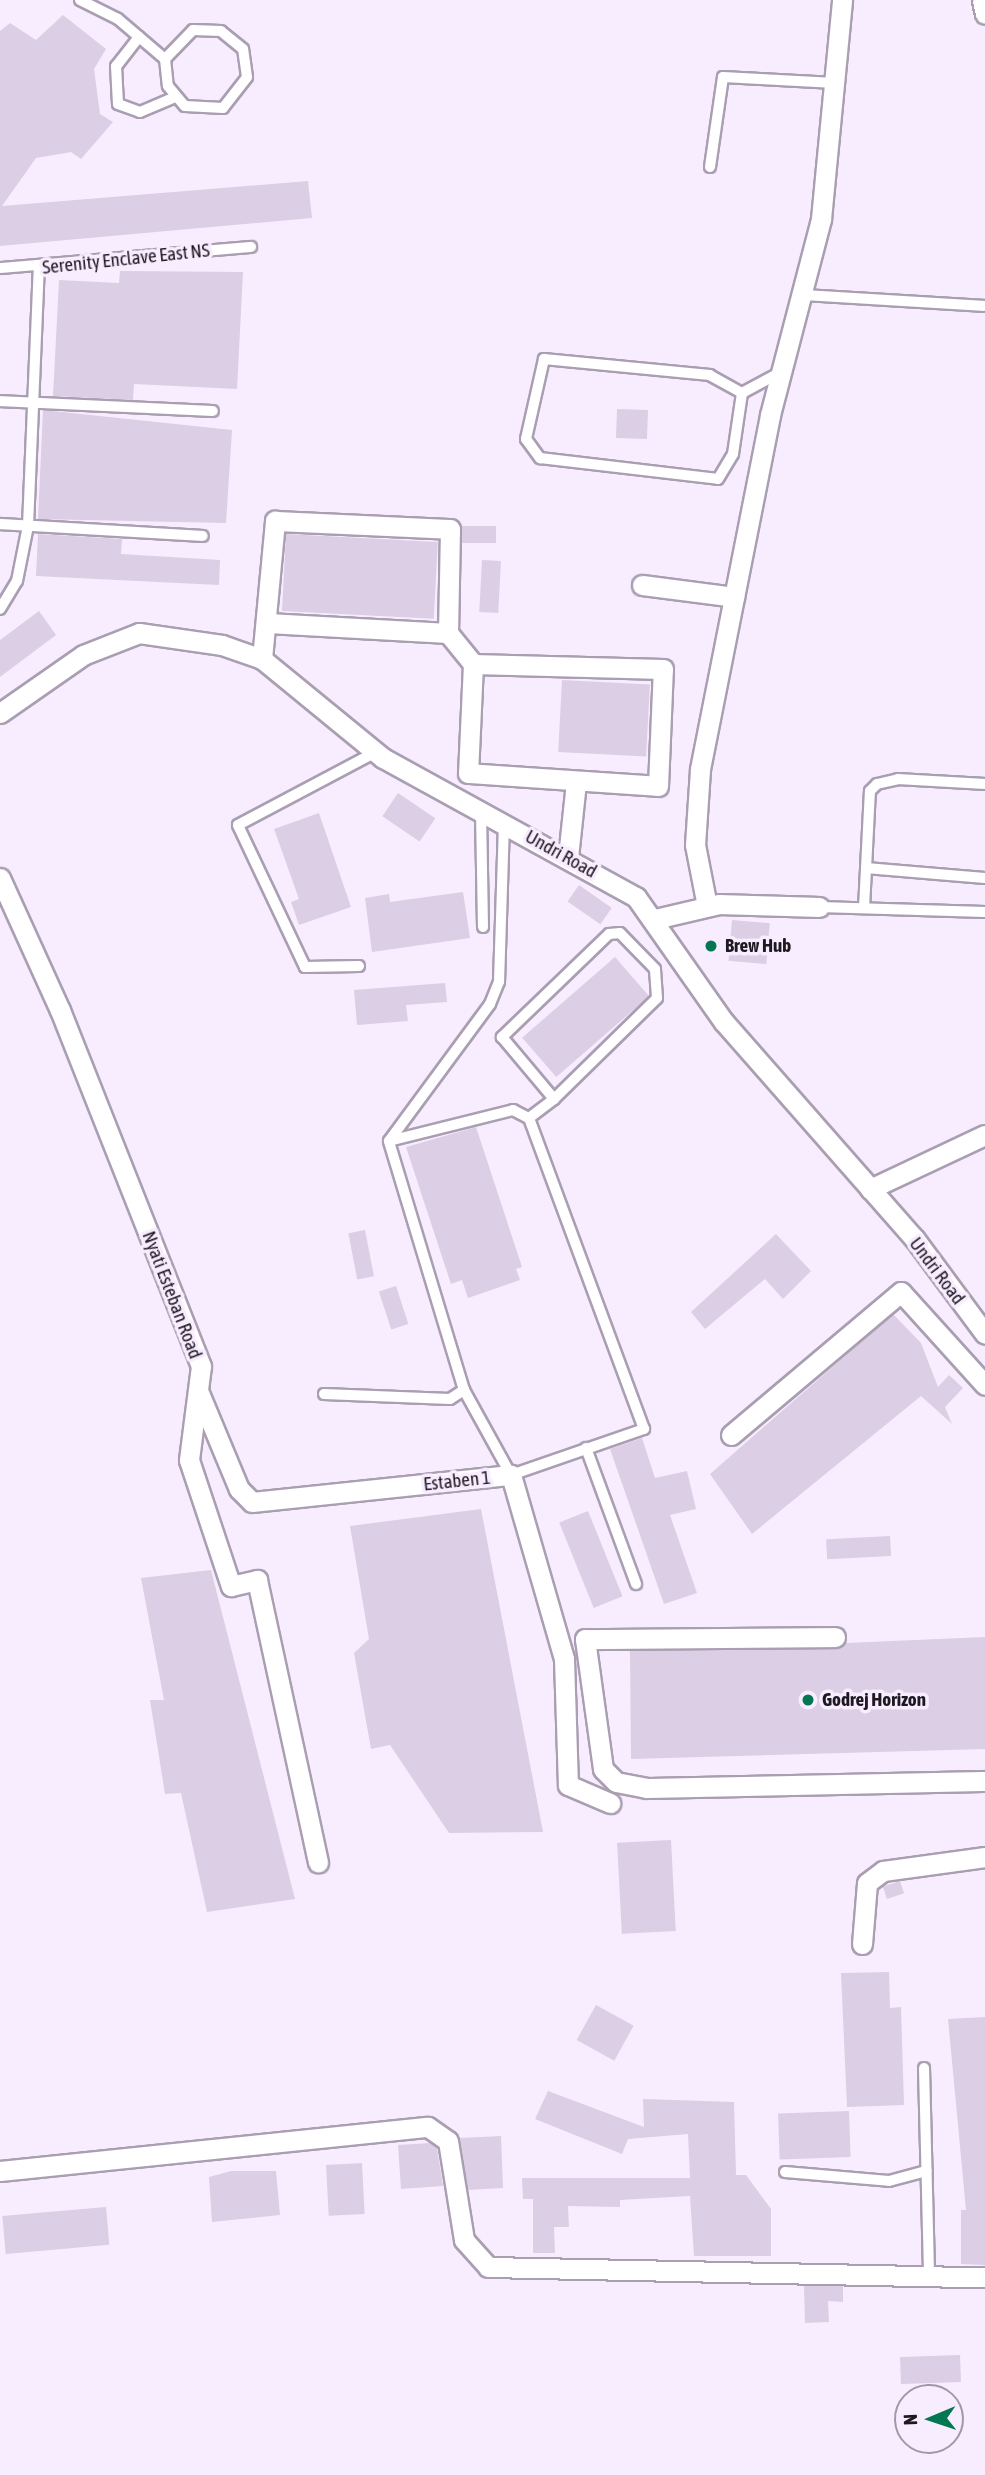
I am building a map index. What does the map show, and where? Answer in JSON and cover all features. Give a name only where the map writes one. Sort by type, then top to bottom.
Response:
[{"type":"street","points":[[707,906],[695,845],[700,769],[781,372],[806,295],[836,83],[842,0]]},
{"type":"street","points":[[982,0],[985,14]]},
{"type":"street","points":[[262,659],[268,623],[275,521],[450,529],[448,633],[473,664],[468,773],[658,786],[663,669],[473,664]]},
{"type":"street","points":[[642,585],[734,597]]},
{"type":"street","points":[[268,623],[448,633]]},
{"type":"street","name":"Undri Road","points":[[0,713],[83,655],[139,633],[222,645],[262,659],[376,752],[636,897],[655,919],[724,1022],[870,1189],[985,1334]]},
{"type":"street","points":[[568,857],[576,782]]},
{"type":"street","name":"Nyati Esteban Road","points":[[0,878],[60,1010],[201,1366],[190,1460],[231,1586],[257,1580],[318,1863]]},
{"type":"street","points":[[655,919],[707,906],[819,907]]},
{"type":"street","points":[[870,1189],[985,1135]]},
{"type":"street","points":[[731,1435],[901,1292],[985,1385]]},
{"type":"street","name":"Estaben 1","points":[[198,1389],[239,1489],[252,1502],[511,1475],[564,1659],[568,1785],[610,1803]]},
{"type":"street","points":[[835,1637],[585,1639],[603,1769],[616,1782],[646,1788],[985,1781]]},
{"type":"street","points":[[862,1944],[867,1883],[883,1871],[985,1857]]},
{"type":"street","points":[[0,2171],[428,2127],[448,2141],[464,2241],[488,2267],[985,2277]]},
{"type":"lane","points":[[80,0],[139,37],[165,59],[174,97],[197,111],[223,108],[243,90],[247,63],[233,38],[207,28],[181,36],[165,59]]},
{"type":"lane","points":[[139,37],[116,66],[118,104],[140,112],[174,97]]},
{"type":"lane","points":[[710,167],[723,77],[836,83]]},
{"type":"lane","name":"Serenity Enclave East NS","points":[[0,268],[39,268],[251,247]]},
{"type":"lane","points":[[0,609],[18,582],[28,526],[39,268]]},
{"type":"lane","points":[[806,295],[985,306]]},
{"type":"lane","points":[[544,359],[710,375],[742,393],[733,454],[727,474],[718,479],[540,458],[526,439],[544,359]]},
{"type":"lane","points":[[742,393],[781,372]]},
{"type":"lane","points":[[0,401],[35,398],[213,411]]},
{"type":"lane","points":[[0,524],[203,536]]},
{"type":"lane","points":[[359,967],[305,967],[238,825],[376,752]]},
{"type":"lane","points":[[864,908],[870,791],[877,784],[898,779],[985,784]]},
{"type":"lane","points":[[481,812],[483,927]]},
{"type":"lane","points":[[389,1141],[490,1004],[499,982],[504,821]]},
{"type":"lane","points":[[866,868],[985,878]]},
{"type":"lane","points":[[819,907],[985,912]]},
{"type":"lane","points":[[528,1118],[554,1100],[657,998],[655,969],[620,933],[609,934],[502,1037],[554,1100]]},
{"type":"lane","points":[[513,1110],[528,1118],[644,1429],[511,1475],[464,1390],[389,1141],[513,1110]]},
{"type":"lane","points":[[324,1394],[450,1399],[464,1390]]},
{"type":"lane","points":[[586,1448],[636,1584]]},
{"type":"lane","points":[[925,2068],[929,2275]]},
{"type":"lane","points":[[785,2172],[889,2181],[927,2171]]},
{"type":"building","points":[[63,15],[106,49],[94,69],[100,114],[113,122],[81,159],[71,152],[36,158],[2,206],[308,181],[312,218],[0,246],[0,31],[10,23],[36,40]]},
{"type":"building","points":[[120,271],[243,272],[237,389],[134,384],[133,400],[53,396],[59,280],[119,283]]},
{"type":"building","points":[[617,409],[648,410],[647,439],[616,438]]},
{"type":"building","points":[[43,410],[232,430],[226,523],[38,519]]},
{"type":"building","points":[[461,526],[496,526],[496,543],[461,543]]},
{"type":"building","points":[[38,534],[122,539],[121,554],[220,560],[219,585],[36,576]]},
{"type":"building","points":[[286,534],[438,542],[434,619],[282,611]]},
{"type":"building","points":[[482,560],[501,561],[498,613],[479,612]]},
{"type":"building","points":[[39,611],[56,635],[0,677],[0,640]]},
{"type":"building","points":[[562,680],[650,685],[646,757],[558,752]]},
{"type":"building","points":[[398,793],[435,818],[420,841],[382,816]]},
{"type":"building","points":[[319,813],[351,907],[299,925],[291,902],[299,899],[274,829]]},
{"type":"building","points":[[579,885],[612,908],[600,924],[568,901]]},
{"type":"building","points":[[463,892],[470,938],[372,952],[365,898],[389,894],[390,902]]},
{"type":"building","points":[[732,920],[770,923],[766,964],[728,961]]},
{"type":"building","points":[[615,957],[649,996],[556,1077],[522,1038]]},
{"type":"building","points":[[445,983],[447,1002],[406,1005],[408,1021],[357,1025],[354,990]]},
{"type":"building","points":[[476,1127],[522,1267],[516,1269],[520,1280],[468,1298],[462,1280],[451,1284],[406,1147]]},
{"type":"building","points":[[365,1230],[374,1276],[357,1279],[348,1233]]},
{"type":"building","points":[[776,1234],[811,1271],[783,1299],[765,1279],[705,1329],[691,1312]]},
{"type":"building","points":[[396,1286],[408,1324],[391,1330],[379,1292]]},
{"type":"building","points":[[893,1314],[921,1343],[938,1387],[949,1375],[963,1388],[945,1407],[952,1424],[921,1396],[752,1534],[710,1474]]},
{"type":"building","points":[[642,1438],[655,1478],[687,1471],[696,1509],[670,1515],[697,1593],[664,1604],[610,1449]]},
{"type":"building","points":[[481,1509],[543,1832],[449,1833],[390,1745],[371,1749],[354,1653],[369,1639],[350,1526]]},
{"type":"building","points":[[588,1511],[622,1596],[594,1608],[559,1523]]},
{"type":"building","points":[[890,1536],[891,1556],[827,1559],[826,1539]]},
{"type":"building","points":[[211,1570],[295,1899],[207,1912],[181,1793],[165,1794],[150,1700],[164,1700],[141,1578]]},
{"type":"building","name":"Godrej Horizon","points":[[985,1637],[985,1749],[631,1759],[630,1651],[835,1649],[846,1643]]},
{"type":"building","points":[[671,1840],[676,1931],[622,1934],[617,1843]]},
{"type":"building","points":[[900,1881],[904,1893],[887,1899],[883,1887]]},
{"type":"building","points":[[889,1972],[890,2008],[901,2007],[904,2105],[847,2107],[841,1973]]},
{"type":"building","points":[[596,2005],[634,2026],[614,2061],[577,2040]]},
{"type":"building","points":[[985,2017],[985,2265],[961,2264],[961,2210],[966,2210],[948,2019]]},
{"type":"building","points":[[548,2091],[644,2127],[643,2099],[734,2102],[736,2175],[746,2175],[771,2209],[771,2256],[694,2256],[690,2196],[620,2200],[620,2207],[568,2206],[569,2227],[554,2227],[555,2253],[533,2253],[533,2199],[523,2199],[522,2178],[690,2178],[688,2134],[628,2139],[622,2154],[535,2119]]},
{"type":"building","points":[[849,2111],[851,2157],[780,2159],[778,2113]]},
{"type":"building","points":[[501,2136],[503,2188],[468,2190],[460,2138]]},
{"type":"building","points":[[430,2143],[437,2148],[443,2186],[401,2189],[398,2145]]},
{"type":"building","points":[[362,2163],[365,2214],[329,2216],[326,2165]]},
{"type":"building","points":[[231,2171],[276,2171],[280,2215],[212,2222],[209,2177]]},
{"type":"building","points":[[106,2207],[109,2245],[6,2254],[2,2216]]},
{"type":"building","points":[[804,2286],[843,2286],[843,2302],[828,2301],[829,2322],[805,2323]]},
{"type":"building","points":[[960,2355],[961,2382],[901,2384],[900,2357]]},
{"type":"place","name":"Brew Hub","points":[[711,946]]},
{"type":"place","name":"Godrej Horizon","points":[[808,1700]]}]
